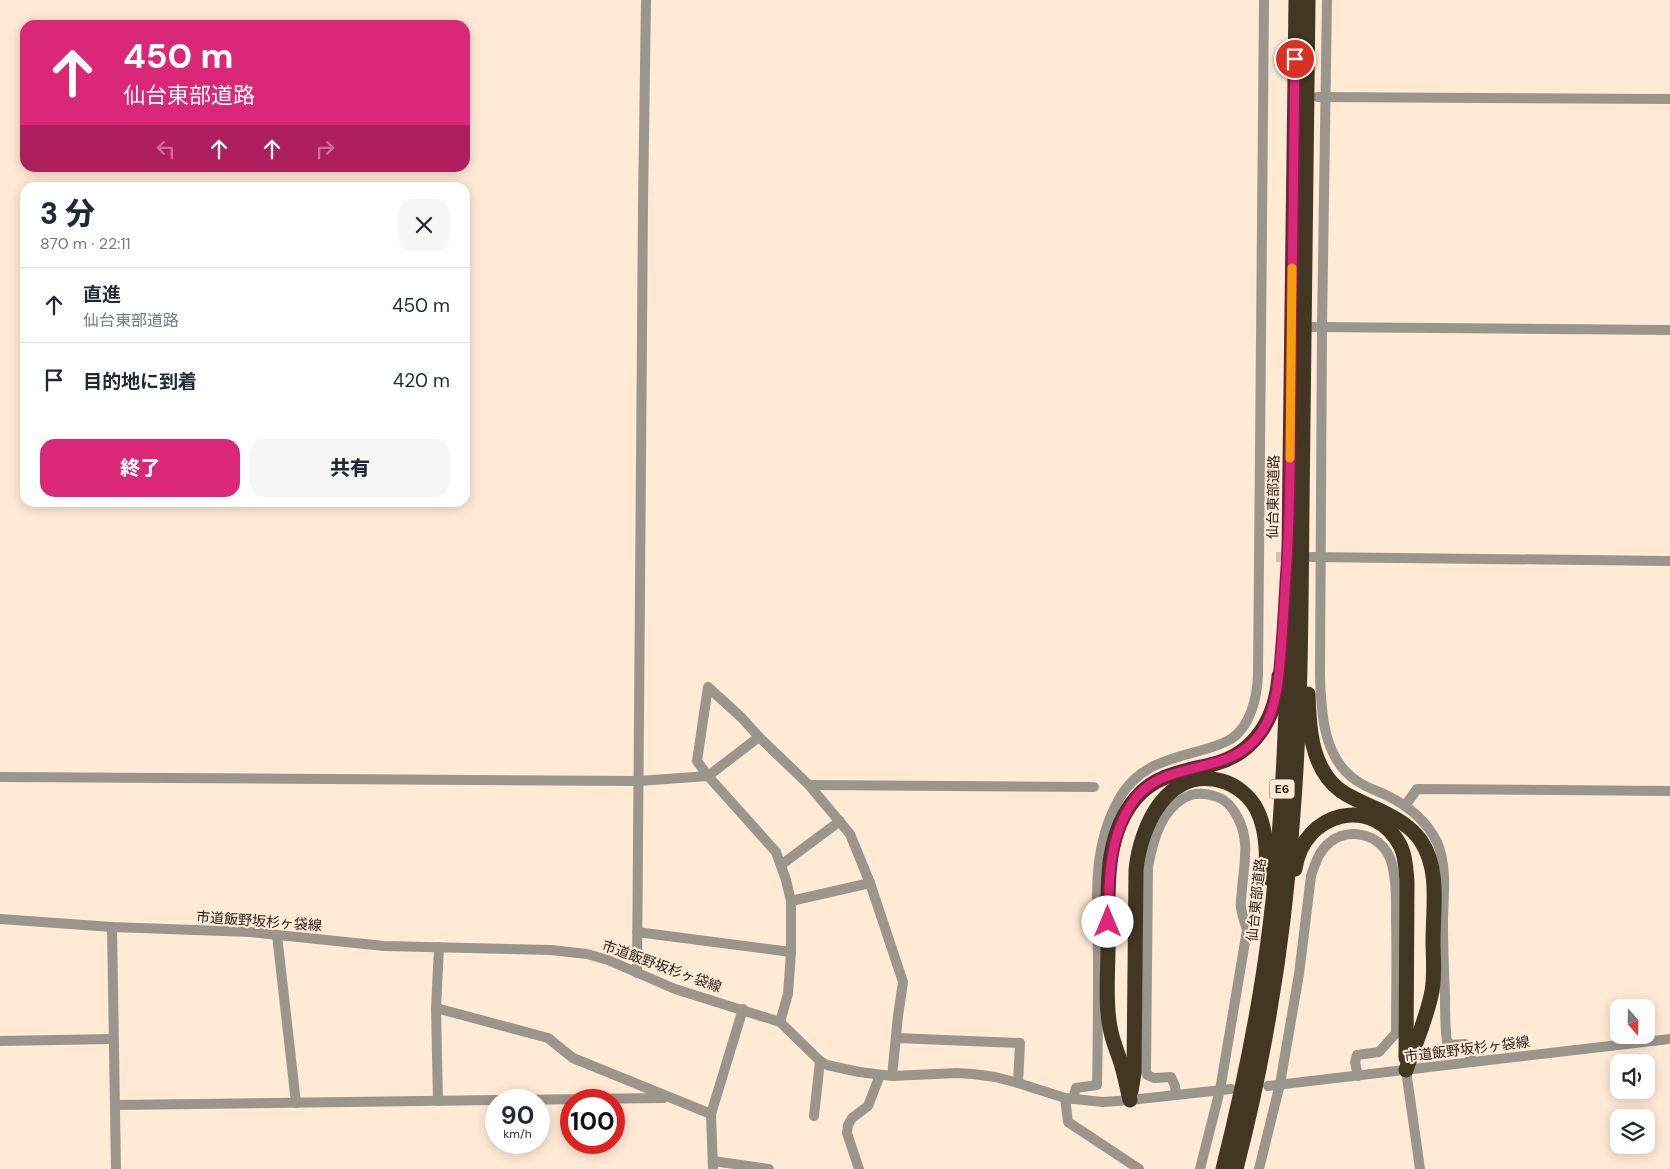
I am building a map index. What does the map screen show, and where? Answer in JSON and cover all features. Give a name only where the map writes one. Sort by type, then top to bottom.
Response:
[{"type":"highway","name":"仙台東部道路","points":[[1236,1169],[1264,1045],[1282,926],[1293,815],[1298,721],[1296,0]]},
{"type":"highway","name":"仙台東部道路","points":[[1223,1169],[1249,1056],[1270,927],[1280,815],[1296,519],[1308,0]]},
{"type":"highway","points":[[1296,519],[1308,647],[1309,716],[1317,759],[1327,777],[1340,790],[1350,797],[1398,820],[1413,832],[1421,841],[1432,868],[1434,894],[1433,983],[1425,1015],[1406,1070]]},
{"type":"highway","points":[[1130,1100],[1113,1039],[1109,1016],[1108,878],[1115,842],[1130,806],[1144,789],[1162,778],[1189,769],[1216,764],[1238,754],[1248,747],[1264,728],[1279,685],[1296,519]]},
{"type":"highway","points":[[1130,1100],[1134,1072],[1136,861],[1155,810],[1180,784],[1196,779],[1224,781],[1240,790],[1257,810],[1263,828],[1266,874],[1249,1056]]},
{"type":"highway","points":[[1264,1045],[1279,987],[1296,866],[1302,845],[1309,835],[1325,821],[1347,815],[1370,818],[1390,831],[1402,849],[1405,858],[1407,882],[1406,1070]]},
{"type":"street","points":[[637,973],[642,215],[646,0]]},
{"type":"street","points":[[1139,1169],[1068,1122],[1069,1099],[1076,1088],[1097,1085],[1097,881],[1102,838],[1118,801],[1125,789],[1148,768],[1168,759],[1214,747],[1232,738],[1245,724],[1256,696],[1258,675],[1264,0]]},
{"type":"street","points":[[1327,0],[1321,98],[1317,327],[1316,557],[1320,702],[1326,731],[1338,760],[1346,772],[1358,781],[1405,806],[1416,815],[1431,831],[1441,854],[1444,872],[1443,926],[1447,1042],[1452,1045],[1465,1044],[1470,1050],[1471,1062]]},
{"type":"street","points":[[1321,98],[1670,99]]},
{"type":"street","points":[[1317,327],[1670,330]]},
{"type":"street","points":[[1316,557],[1670,561]]},
{"type":"street","points":[[780,1022],[788,994],[791,952],[791,901],[776,852],[708,776],[697,761],[708,687],[809,785],[850,834],[870,883],[903,982],[892,1076]]},
{"type":"street","points":[[0,776],[639,782],[708,776],[759,737]]},
{"type":"street","points":[[809,785],[1094,787]]},
{"type":"street","points":[[1405,806],[1417,789],[1670,792]]},
{"type":"street","points":[[1176,1095],[1171,1077],[1154,1078],[1147,1075],[1146,1071],[1148,866],[1159,826],[1168,812],[1176,803],[1187,797],[1202,794],[1219,798],[1228,803],[1240,821],[1246,841],[1241,907],[1247,930],[1225,1089],[1200,1169]]},
{"type":"street","points":[[781,865],[840,821]]},
{"type":"street","points":[[1259,1169],[1280,1084],[1299,974],[1311,876],[1316,861],[1329,843],[1352,834],[1363,835],[1372,839],[1385,849],[1393,868],[1396,898],[1396,1033],[1379,1052],[1357,1055],[1355,1062],[1358,1076]]},
{"type":"street","points":[[791,901],[870,883]]},
{"type":"street","name":"市道飯野坂杉ヶ袋線","points":[[0,919],[112,927],[277,935],[384,946],[571,951],[608,960],[675,989],[780,1022],[820,1061],[859,1072],[892,1076],[965,1073],[995,1077],[1069,1099],[1103,1102],[1225,1089]]},
{"type":"street","points":[[112,927],[116,1169]]},
{"type":"street","points":[[637,932],[791,952]]},
{"type":"street","points":[[277,935],[296,1103]]},
{"type":"street","points":[[438,1101],[436,1008],[439,947]]},
{"type":"street","points":[[436,1008],[548,1038],[573,1058],[711,1114]]},
{"type":"street","points":[[742,1010],[711,1114],[713,1165],[769,1169]]},
{"type":"street","points":[[896,1038],[1020,1043],[1018,1083]]},
{"type":"street","points":[[0,1042],[113,1039]]},
{"type":"street","name":"市道飯野坂杉ヶ袋線","points":[[1268,1086],[1670,1039]]},
{"type":"street","points":[[814,1116],[820,1061]]},
{"type":"street","points":[[1406,1070],[1420,1169]]},
{"type":"street","points":[[859,1169],[847,1133],[848,1125],[852,1118],[868,1106],[880,1075]]},
{"type":"street","points":[[550,1099],[671,1098]]},
{"type":"street","points":[[115,1105],[485,1100]]},
{"type":"tunnel","points":[[1276,557],[1295,557]]},
{"type":"slow traffic","points":[[1290,458],[1292,268]]},
{"type":"route","points":[[1108,922],[1108,878],[1115,842],[1130,806],[1136,797],[1144,789],[1162,778],[1189,769],[1216,764],[1248,747],[1264,728],[1279,685],[1290,519],[1295,59]]}]
